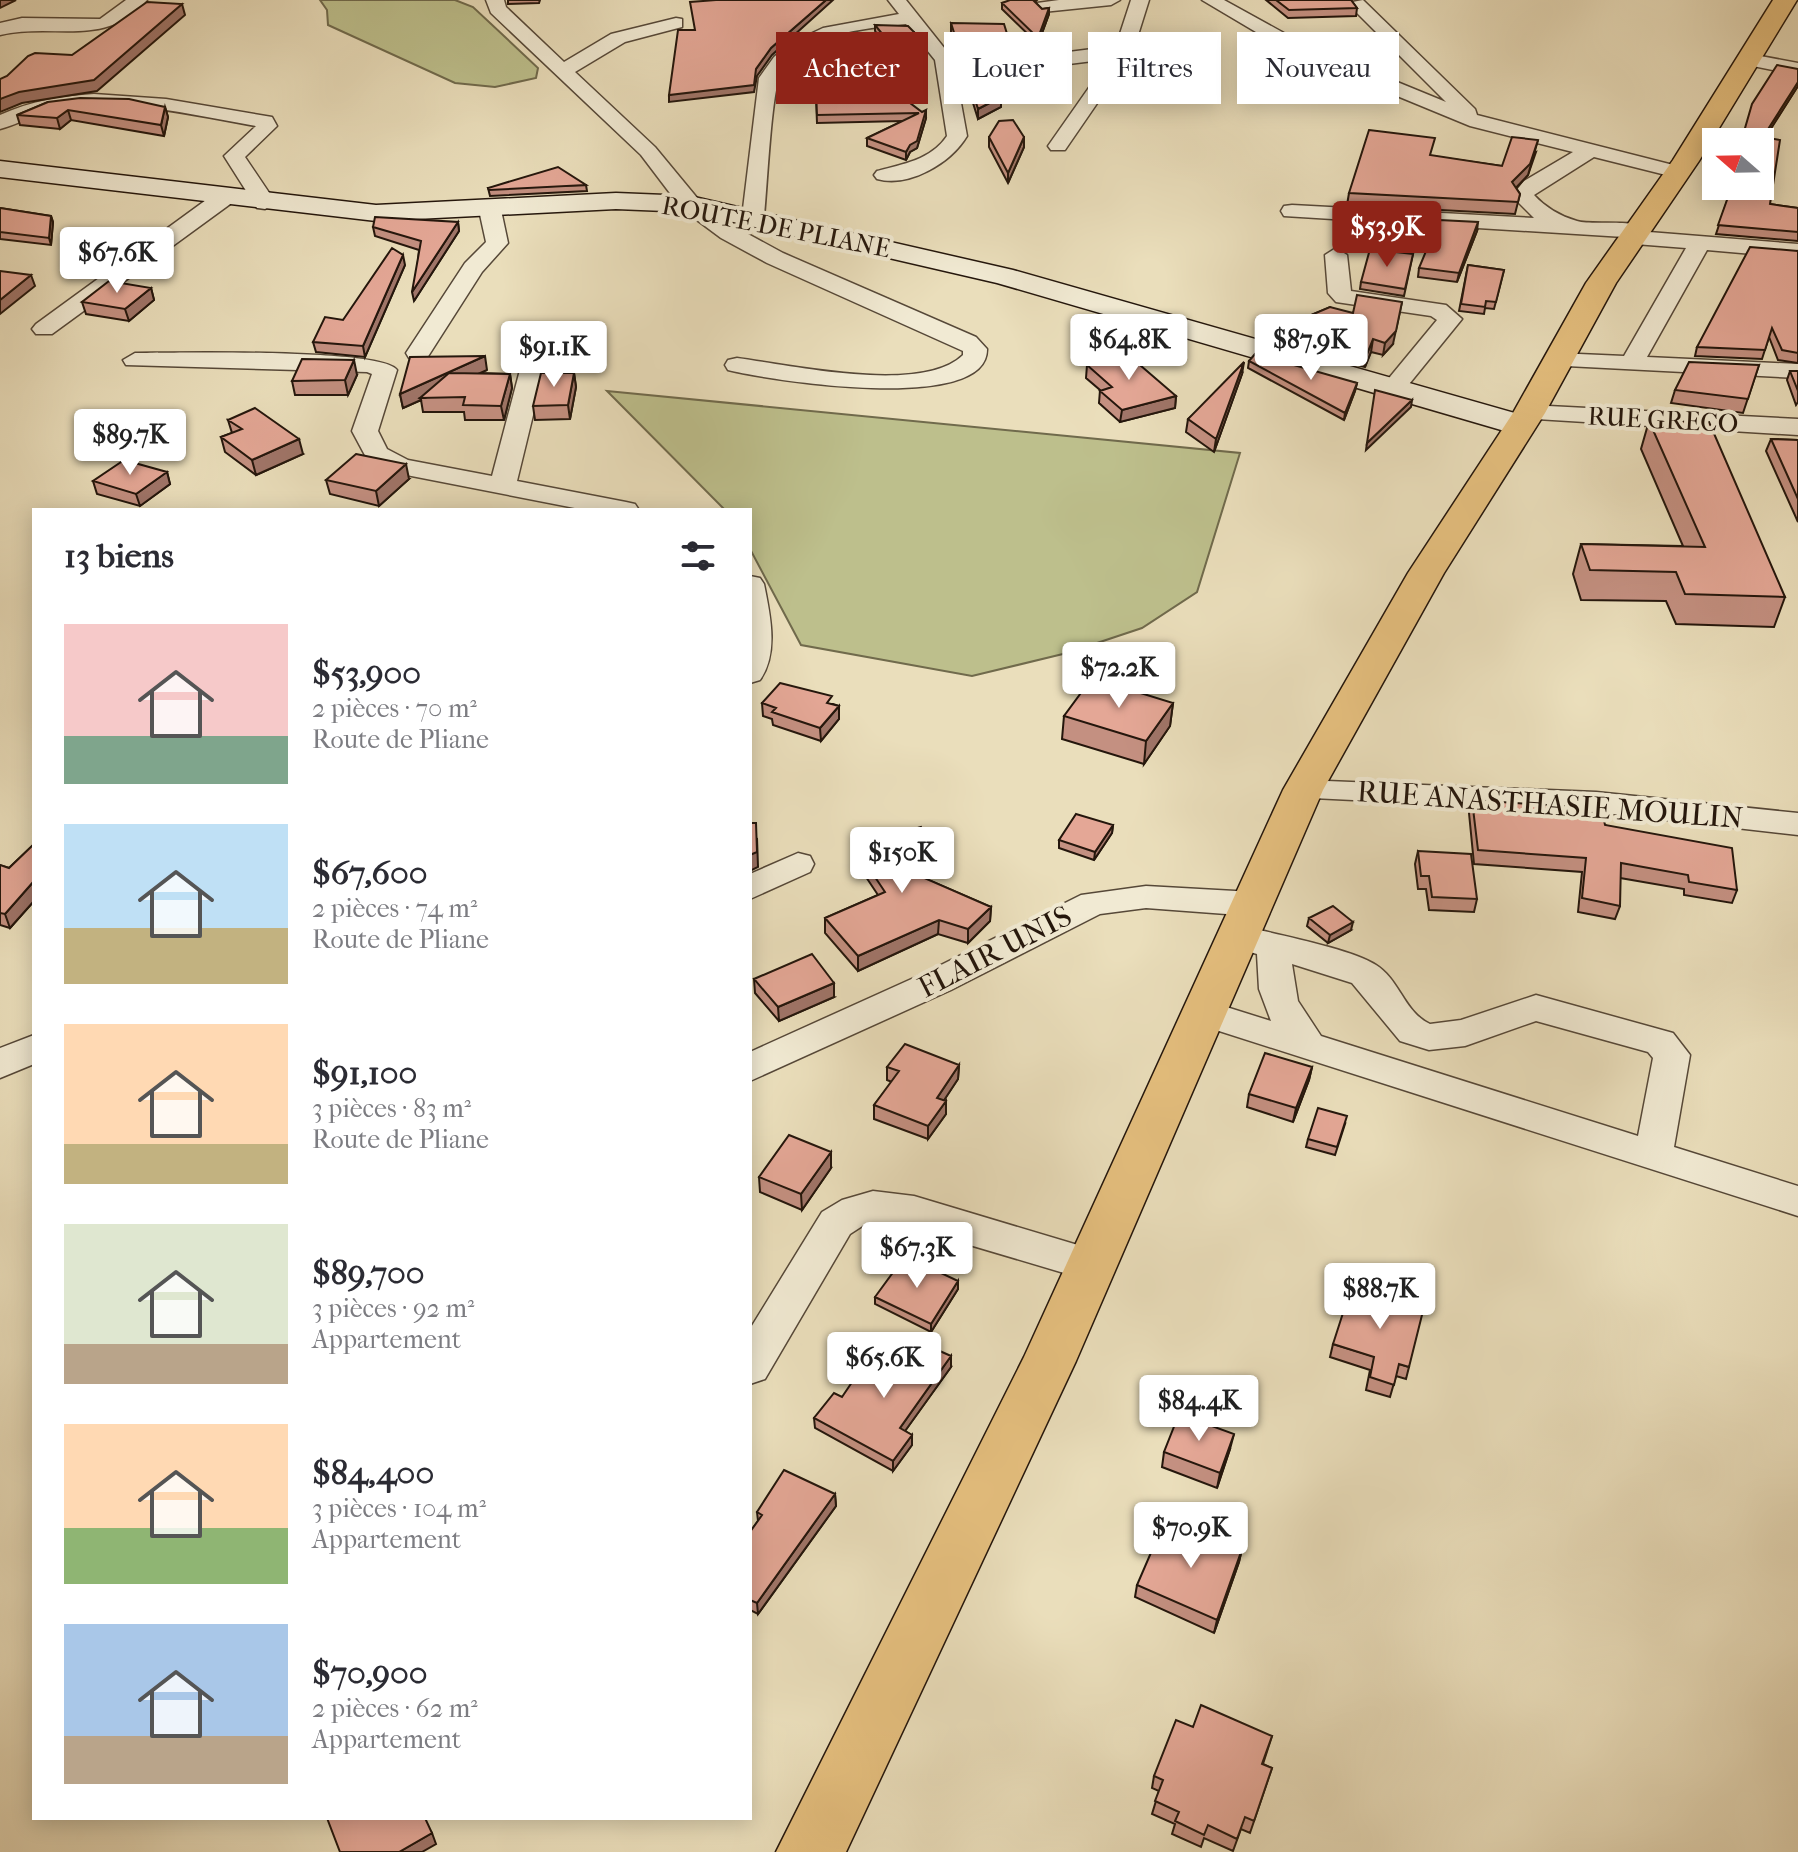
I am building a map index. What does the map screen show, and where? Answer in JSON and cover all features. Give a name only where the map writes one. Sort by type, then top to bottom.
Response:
[{"type":"main road","points":[[808,1852],[823,1829],[919,1634],[1091,1265],[1204,1013],[1256,929],[1303,790],[1426,573],[1524,419],[1601,283],[1678,172],[1785,0]]},
{"type":"street","points":[[0,29],[22,24],[104,25],[138,0]]},
{"type":"street","points":[[495,0],[497,9],[648,151],[690,204],[754,248],[968,342],[975,349],[975,357],[958,373],[913,380],[837,377],[737,365]]},
{"type":"street","points":[[884,175],[923,166],[951,146],[957,136],[944,59],[930,39],[908,18],[897,0]]},
{"type":"street","points":[[1043,7],[1111,0]]},
{"type":"street","points":[[1130,32],[1140,0]]},
{"type":"street","points":[[1211,0],[1295,47],[1477,122],[1678,172]]},
{"type":"street","points":[[1356,3],[1477,122]]},
{"type":"street","points":[[753,217],[769,78],[775,67],[817,33],[908,18]]},
{"type":"street","points":[[562,71],[618,38],[676,23]]},
{"type":"street","points":[[1750,60],[1798,69]]},
{"type":"street","points":[[0,123],[48,104],[120,100],[265,121],[267,126],[234,156],[265,203]]},
{"type":"street","points":[[1058,146],[1088,103]]},
{"type":"street","points":[[1579,227],[1539,213],[1523,196],[1531,185],[1590,151]]},
{"type":"street","name":"ROUTE DE PLIANE","points":[[0,169],[265,203],[376,213],[490,210],[616,201],[690,204],[1003,276],[1183,325],[1392,389],[1524,419]]},
{"type":"street","points":[[44,329],[225,197]]},
{"type":"street","points":[[418,353],[473,268],[497,243],[490,210]]},
{"type":"street","points":[[1292,211],[1579,227],[1798,251]]},
{"type":"street","points":[[1631,364],[1700,242]]},
{"type":"street","points":[[1336,255],[1340,293],[1344,297],[1438,310],[1447,313],[1450,319],[1392,389]]},
{"type":"street","points":[[135,360],[369,365],[385,370],[365,431],[376,454],[400,466],[615,508]]},
{"type":"street","points":[[1556,360],[1798,371]]},
{"type":"street","points":[[502,487],[532,370]]},
{"type":"street","name":"RUE GRECO","points":[[1524,419],[1798,427]]},
{"type":"street","points":[[752,594],[759,628],[757,655],[752,669]]},
{"type":"street","name":"RUE ANASTHASIE MOULIN","points":[[1303,790],[1596,802],[1798,824]]},
{"type":"street","points":[[752,887],[798,864]]},
{"type":"street","name":"FLAIR UNIS","points":[[756,1057],[939,981],[1093,903],[1146,897],[1256,929],[1373,978],[1400,1021],[1435,1037],[1457,1038],[1520,1011],[1536,1008],[1660,1042],[1672,1055],[1653,1158]]},
{"type":"street","points":[[1256,929],[1288,1026],[1309,1047]]},
{"type":"street","points":[[1204,1013],[1653,1158],[1798,1201]]},
{"type":"street","points":[[0,1064],[32,1049]]},
{"type":"street","points":[[757,1341],[836,1223],[854,1210],[890,1207],[914,1212],[1091,1265]]},
{"type":"green space","points":[[320,0],[455,0],[473,7],[538,68],[536,78],[495,87],[455,83],[328,25],[327,10]]},
{"type":"green space","points":[[607,391],[1240,453],[1197,592],[1142,628],[1067,653],[972,676],[801,645],[752,553],[752,508],[723,508]]},
{"type":"building","points":[[826,0],[789,32],[776,32],[776,44],[756,69],[754,85],[669,95],[678,30],[695,30],[690,2]]},
{"type":"building","points":[[1033,0],[1042,9],[1049,8],[1040,32],[1032,32],[1002,3]]},
{"type":"building","points":[[1276,0],[1351,0],[1357,8],[1289,10]]},
{"type":"building","points":[[147,2],[182,4],[94,80],[19,92],[0,99],[0,79],[28,56],[35,53],[72,55]]},
{"type":"building","points":[[951,23],[1004,24],[1006,32],[954,32]]},
{"type":"building","points":[[875,25],[908,26],[914,32],[881,32]]},
{"type":"building","points":[[1777,65],[1798,69],[1798,82],[1769,128],[1745,128],[1752,104]]},
{"type":"building","points":[[80,98],[129,99],[165,107],[161,125],[68,110],[57,118],[17,115],[48,102]]},
{"type":"building","points":[[817,104],[911,104],[922,112],[926,110],[917,141],[906,152],[867,138],[919,113],[817,115]]},
{"type":"building","points":[[1013,120],[1024,137],[1008,173],[989,137],[999,121]]},
{"type":"building","points":[[1369,130],[1435,138],[1430,155],[1502,166],[1512,137],[1538,140],[1530,164],[1512,182],[1520,194],[1518,202],[1349,193]]},
{"type":"building","points":[[1774,139],[1780,140],[1774,178]]},
{"type":"building","points":[[558,167],[586,185],[488,188]]},
{"type":"building","points":[[1727,200],[1771,200],[1770,204],[1798,208],[1798,232],[1718,225]]},
{"type":"building","points":[[0,208],[51,216],[49,238],[0,232]]},
{"type":"building","points":[[1343,216],[1369,217],[1369,234],[1338,232]]},
{"type":"building","points":[[375,217],[458,222],[412,292],[421,241],[373,227]]},
{"type":"building","points":[[1439,220],[1478,222],[1459,273],[1419,268]]},
{"type":"building","points":[[1750,247],[1798,251],[1798,353],[1782,350],[1772,328],[1765,350],[1697,347]]},
{"type":"building","points":[[392,248],[403,255],[363,346],[313,342],[325,317],[343,320]]},
{"type":"building","points":[[1370,249],[1413,254],[1405,289],[1361,282]]},
{"type":"building","points":[[1468,265],[1504,270],[1496,302],[1486,301],[1485,307],[1461,304]]},
{"type":"building","points":[[0,271],[31,275],[0,300]]},
{"type":"building","points":[[109,281],[151,288],[125,309],[82,302]]},
{"type":"building","points":[[1357,295],[1402,302],[1396,331],[1385,343],[1373,339],[1367,354],[1278,329],[1330,307],[1353,313]]},
{"type":"building","points":[[1126,353],[1176,396],[1122,410],[1100,391],[1112,387],[1087,365]]},
{"type":"building","points":[[1255,354],[1357,383],[1345,413],[1249,361]]},
{"type":"building","points":[[485,356],[400,394],[410,357]]},
{"type":"building","points":[[302,359],[354,360],[345,380],[292,381]]},
{"type":"building","points":[[1244,362],[1216,439],[1188,419]]},
{"type":"building","points":[[1689,362],[1759,365],[1748,399],[1675,390]]},
{"type":"building","points":[[1790,371],[1798,371],[1798,391]]},
{"type":"building","points":[[449,373],[510,374],[501,406],[463,405],[465,397],[420,398]]},
{"type":"building","points":[[541,373],[574,373],[568,405],[533,406]]},
{"type":"building","points":[[1375,390],[1412,400],[1367,443]]},
{"type":"building","points":[[255,408],[299,439],[252,460],[221,437],[242,429],[228,420]]},
{"type":"building","points":[[1649,421],[1709,422],[1785,597],[1685,594],[1676,572],[1590,570],[1581,544],[1705,547]]},
{"type":"building","points":[[1771,439],[1798,440],[1798,499]]},
{"type":"building","points":[[356,454],[406,464],[376,491],[326,480]]},
{"type":"building","points":[[124,460],[167,472],[136,494],[93,481]]},
{"type":"building","points":[[1092,678],[1173,703],[1146,741],[1064,716]]},
{"type":"building","points":[[780,683],[832,696],[827,703],[839,706],[820,728],[772,712],[776,708],[762,703]]},
{"type":"building","points":[[1472,800],[1576,807],[1576,815],[1604,820],[1605,825],[1732,848],[1737,890],[1689,882],[1688,875],[1621,863],[1620,906],[1582,898],[1586,858],[1478,850]]},
{"type":"building","points":[[1076,814],[1113,825],[1095,852],[1059,840]]},
{"type":"building","points":[[752,823],[756,823],[757,852],[752,854]]},
{"type":"building","points":[[921,827],[944,860],[906,870],[991,907],[968,929],[939,920],[858,956],[825,918],[885,892],[855,847]]},
{"type":"building","points":[[32,846],[32,883],[5,914],[0,913],[0,865],[9,868]]},
{"type":"building","points":[[1418,851],[1471,854],[1477,899],[1432,897],[1429,876],[1421,876]]},
{"type":"building","points":[[1333,906],[1353,922],[1330,935],[1309,918]]},
{"type":"building","points":[[812,954],[834,983],[778,1007],[754,979]]},
{"type":"building","points":[[905,1044],[959,1065],[937,1098],[946,1101],[928,1126],[874,1105],[899,1071],[887,1067]]},
{"type":"building","points":[[1265,1053],[1312,1067],[1296,1108],[1249,1094]]},
{"type":"building","points":[[1318,1108],[1347,1116],[1337,1147],[1308,1139]]},
{"type":"building","points":[[789,1135],[831,1152],[801,1194],[759,1177]]},
{"type":"building","points":[[905,1256],[958,1281],[931,1324],[875,1297]]},
{"type":"building","points":[[1352,1285],[1424,1307],[1409,1367],[1399,1364],[1394,1385],[1370,1377],[1374,1357],[1333,1344]]},
{"type":"building","points":[[915,1340],[951,1356],[900,1428],[912,1435],[893,1461],[814,1418],[834,1393],[842,1397],[867,1360],[893,1372]]},
{"type":"building","points":[[1179,1414],[1234,1434],[1220,1473],[1164,1452]]},
{"type":"building","points":[[784,1470],[835,1494],[757,1603],[752,1601],[752,1529],[762,1515],[757,1512]]},
{"type":"building","points":[[1173,1521],[1242,1549],[1217,1620],[1137,1585],[1156,1541],[1164,1544]]},
{"type":"building","points":[[1201,1705],[1272,1736],[1262,1764],[1272,1768],[1254,1821],[1245,1817],[1237,1839],[1208,1825],[1204,1835],[1175,1821],[1179,1812],[1155,1801],[1163,1780],[1154,1776],[1176,1720],[1193,1727]]},
{"type":"building","points":[[328,1820],[426,1820],[432,1833],[399,1852],[340,1852]]}]
